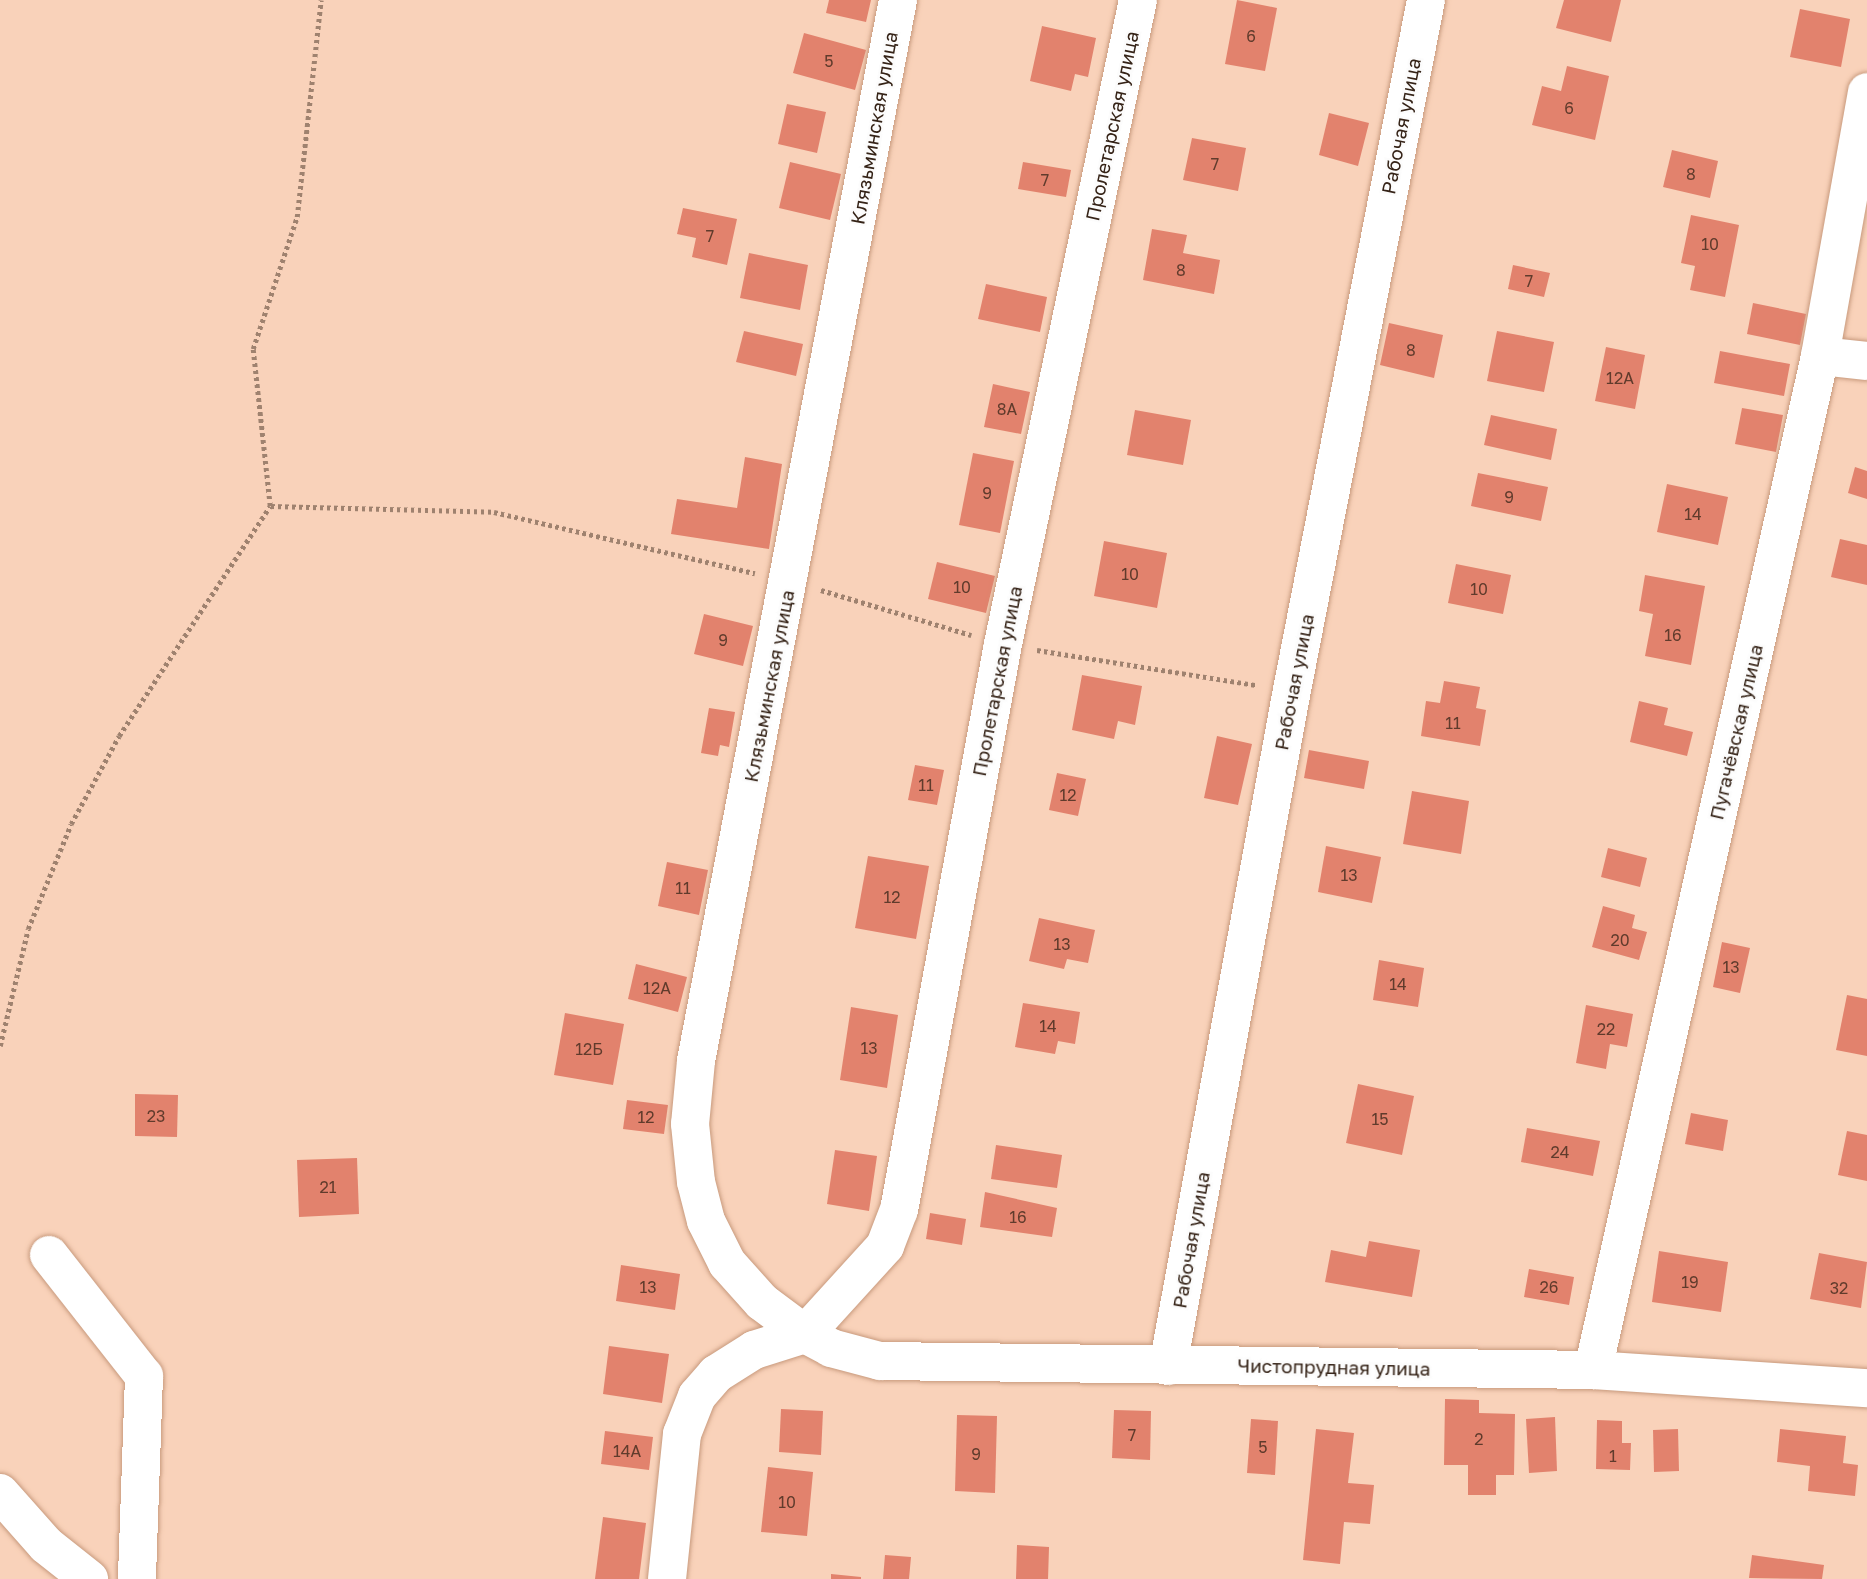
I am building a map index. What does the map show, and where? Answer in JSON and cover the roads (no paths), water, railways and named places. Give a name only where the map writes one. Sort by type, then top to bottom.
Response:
[{"type":"street","name":"Клязьминская улица","points":[[805,1334],[762,1302],[727,1263],[702,1208],[690,1124],[696,1061],[898,0]]},
{"type":"street","name":"Пролетарская улица","points":[[805,1334],[886,1246],[899,1210],[1003,644],[1138,0]]},
{"type":"street","name":"Рабочая улица","points":[[1168,1366],[1292,690],[1426,0]]},
{"type":"street","name":"Пугачёвская улица","points":[[1592,1370],[1820,356],[1867,92]]},
{"type":"street","points":[[1820,356],[1867,361]]},
{"type":"street","points":[[49,1255],[144,1376],[137,1579]]},
{"type":"street","name":"Чистопрудная улица","points":[[805,1334],[831,1348],[880,1362],[1592,1370],[1867,1388]]},
{"type":"street","points":[[667,1579],[682,1434],[697,1396],[716,1374],[754,1350],[805,1334]]},
{"type":"street","points":[[0,1493],[46,1545],[89,1579]]}]
